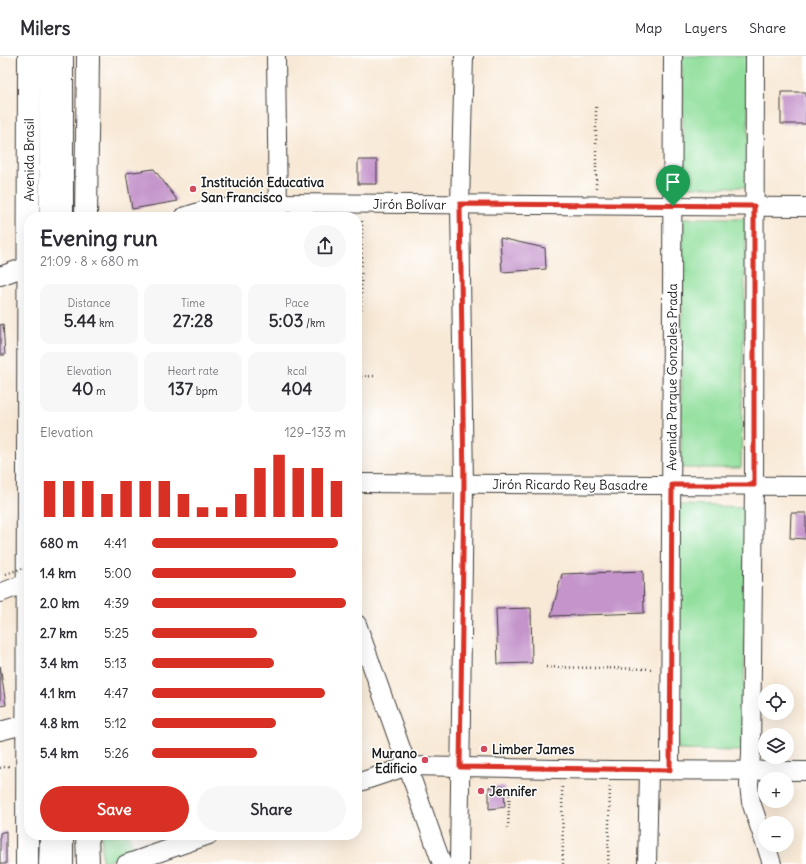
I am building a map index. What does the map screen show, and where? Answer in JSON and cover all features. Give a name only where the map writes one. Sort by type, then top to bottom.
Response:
[{"type":"main road","name":"Avenida Brasil","points":[[28,212],[29,56]]},
{"type":"main road","points":[[86,212],[88,56]]},
{"type":"main road","name":"Avenida Brasil","points":[[27,840],[27,864]]},
{"type":"main road","points":[[87,840],[88,864]]},
{"type":"street","name":"Avenida Brasil","points":[[48,56],[49,212]]},
{"type":"street","points":[[64,56],[64,212]]},
{"type":"street","points":[[276,56],[278,210]]},
{"type":"street","points":[[459,864],[464,484],[460,204],[464,56]]},
{"type":"street","name":"Avenida Parque Gonzales Prada","points":[[670,770],[673,56]]},
{"type":"street","points":[[755,56],[754,485],[751,754],[749,785],[751,802],[758,823]]},
{"type":"street","name":"Jirón Bolívar","points":[[199,212],[205,210],[278,210],[362,203],[806,207]]},
{"type":"street","points":[[0,276],[24,267]]},
{"type":"street","name":"Jirón Ricardo Rey Basadre","points":[[362,483],[806,486]]},
{"type":"street","points":[[0,593],[24,579]]},
{"type":"street","points":[[362,638],[442,864]]},
{"type":"street","points":[[0,731],[24,712]]},
{"type":"street","points":[[362,781],[408,766],[610,770],[806,771]]},
{"type":"street","points":[[647,864],[648,770]]},
{"type":"street","points":[[48,840],[48,864]]},
{"type":"street","points":[[64,840],[64,864]]},
{"type":"street","points":[[131,863],[195,840]]},
{"type":"street","points":[[768,852],[772,864]]},
{"type":"path","points":[[596,105],[596,205]]},
{"type":"path","points":[[362,203],[362,212]]},
{"type":"path","points":[[362,377],[374,376]]},
{"type":"path","points":[[6,574],[24,576]]},
{"type":"path","points":[[546,667],[671,669]]},
{"type":"path","points":[[508,828],[510,768]]},
{"type":"path","points":[[562,769],[563,864]]},
{"type":"path","points":[[608,864],[610,770]]},
{"type":"green space","points":[[682,56],[747,56],[749,187],[684,187]]},
{"type":"green space","points":[[683,218],[746,218],[741,468],[681,468]]},
{"type":"green space","points":[[679,505],[747,507],[743,751],[678,750]]},
{"type":"green space","points":[[102,840],[130,840],[134,852],[102,863]]},
{"type":"building","points":[[781,92],[806,92],[806,124],[781,124]]},
{"type":"building","points":[[358,160],[377,160],[377,184],[358,184]]},
{"type":"building","points":[[154,169],[178,201],[132,209],[126,173]]},
{"type":"building","points":[[500,238],[545,248],[546,269],[502,272]]},
{"type":"building","points":[[3,324],[5,355],[0,355],[0,325]]},
{"type":"building","points":[[791,513],[806,513],[806,539],[790,538]]},
{"type":"building","points":[[643,571],[644,613],[551,616],[562,574]]},
{"type":"building","points":[[531,608],[532,663],[498,664],[496,609]]},
{"type":"building","points":[[0,666],[6,705],[0,706]]},
{"type":"building","points":[[504,786],[505,807],[489,809],[489,787]]},
{"type":"building","points":[[6,831],[6,864],[0,864],[0,833]]},
{"type":"place","name":"Institución Educativa San Francisco","points":[[193,189]]},
{"type":"place","name":"Limber James","points":[[484,749]]},
{"type":"place","name":"Murano Edificio","points":[[425,760]]},
{"type":"place","name":"Jennifer","points":[[481,791]]},
{"type":"route","points":[[460,204],[673,206],[754,206],[754,485],[672,485],[670,770],[460,767],[464,484],[460,204]]}]
